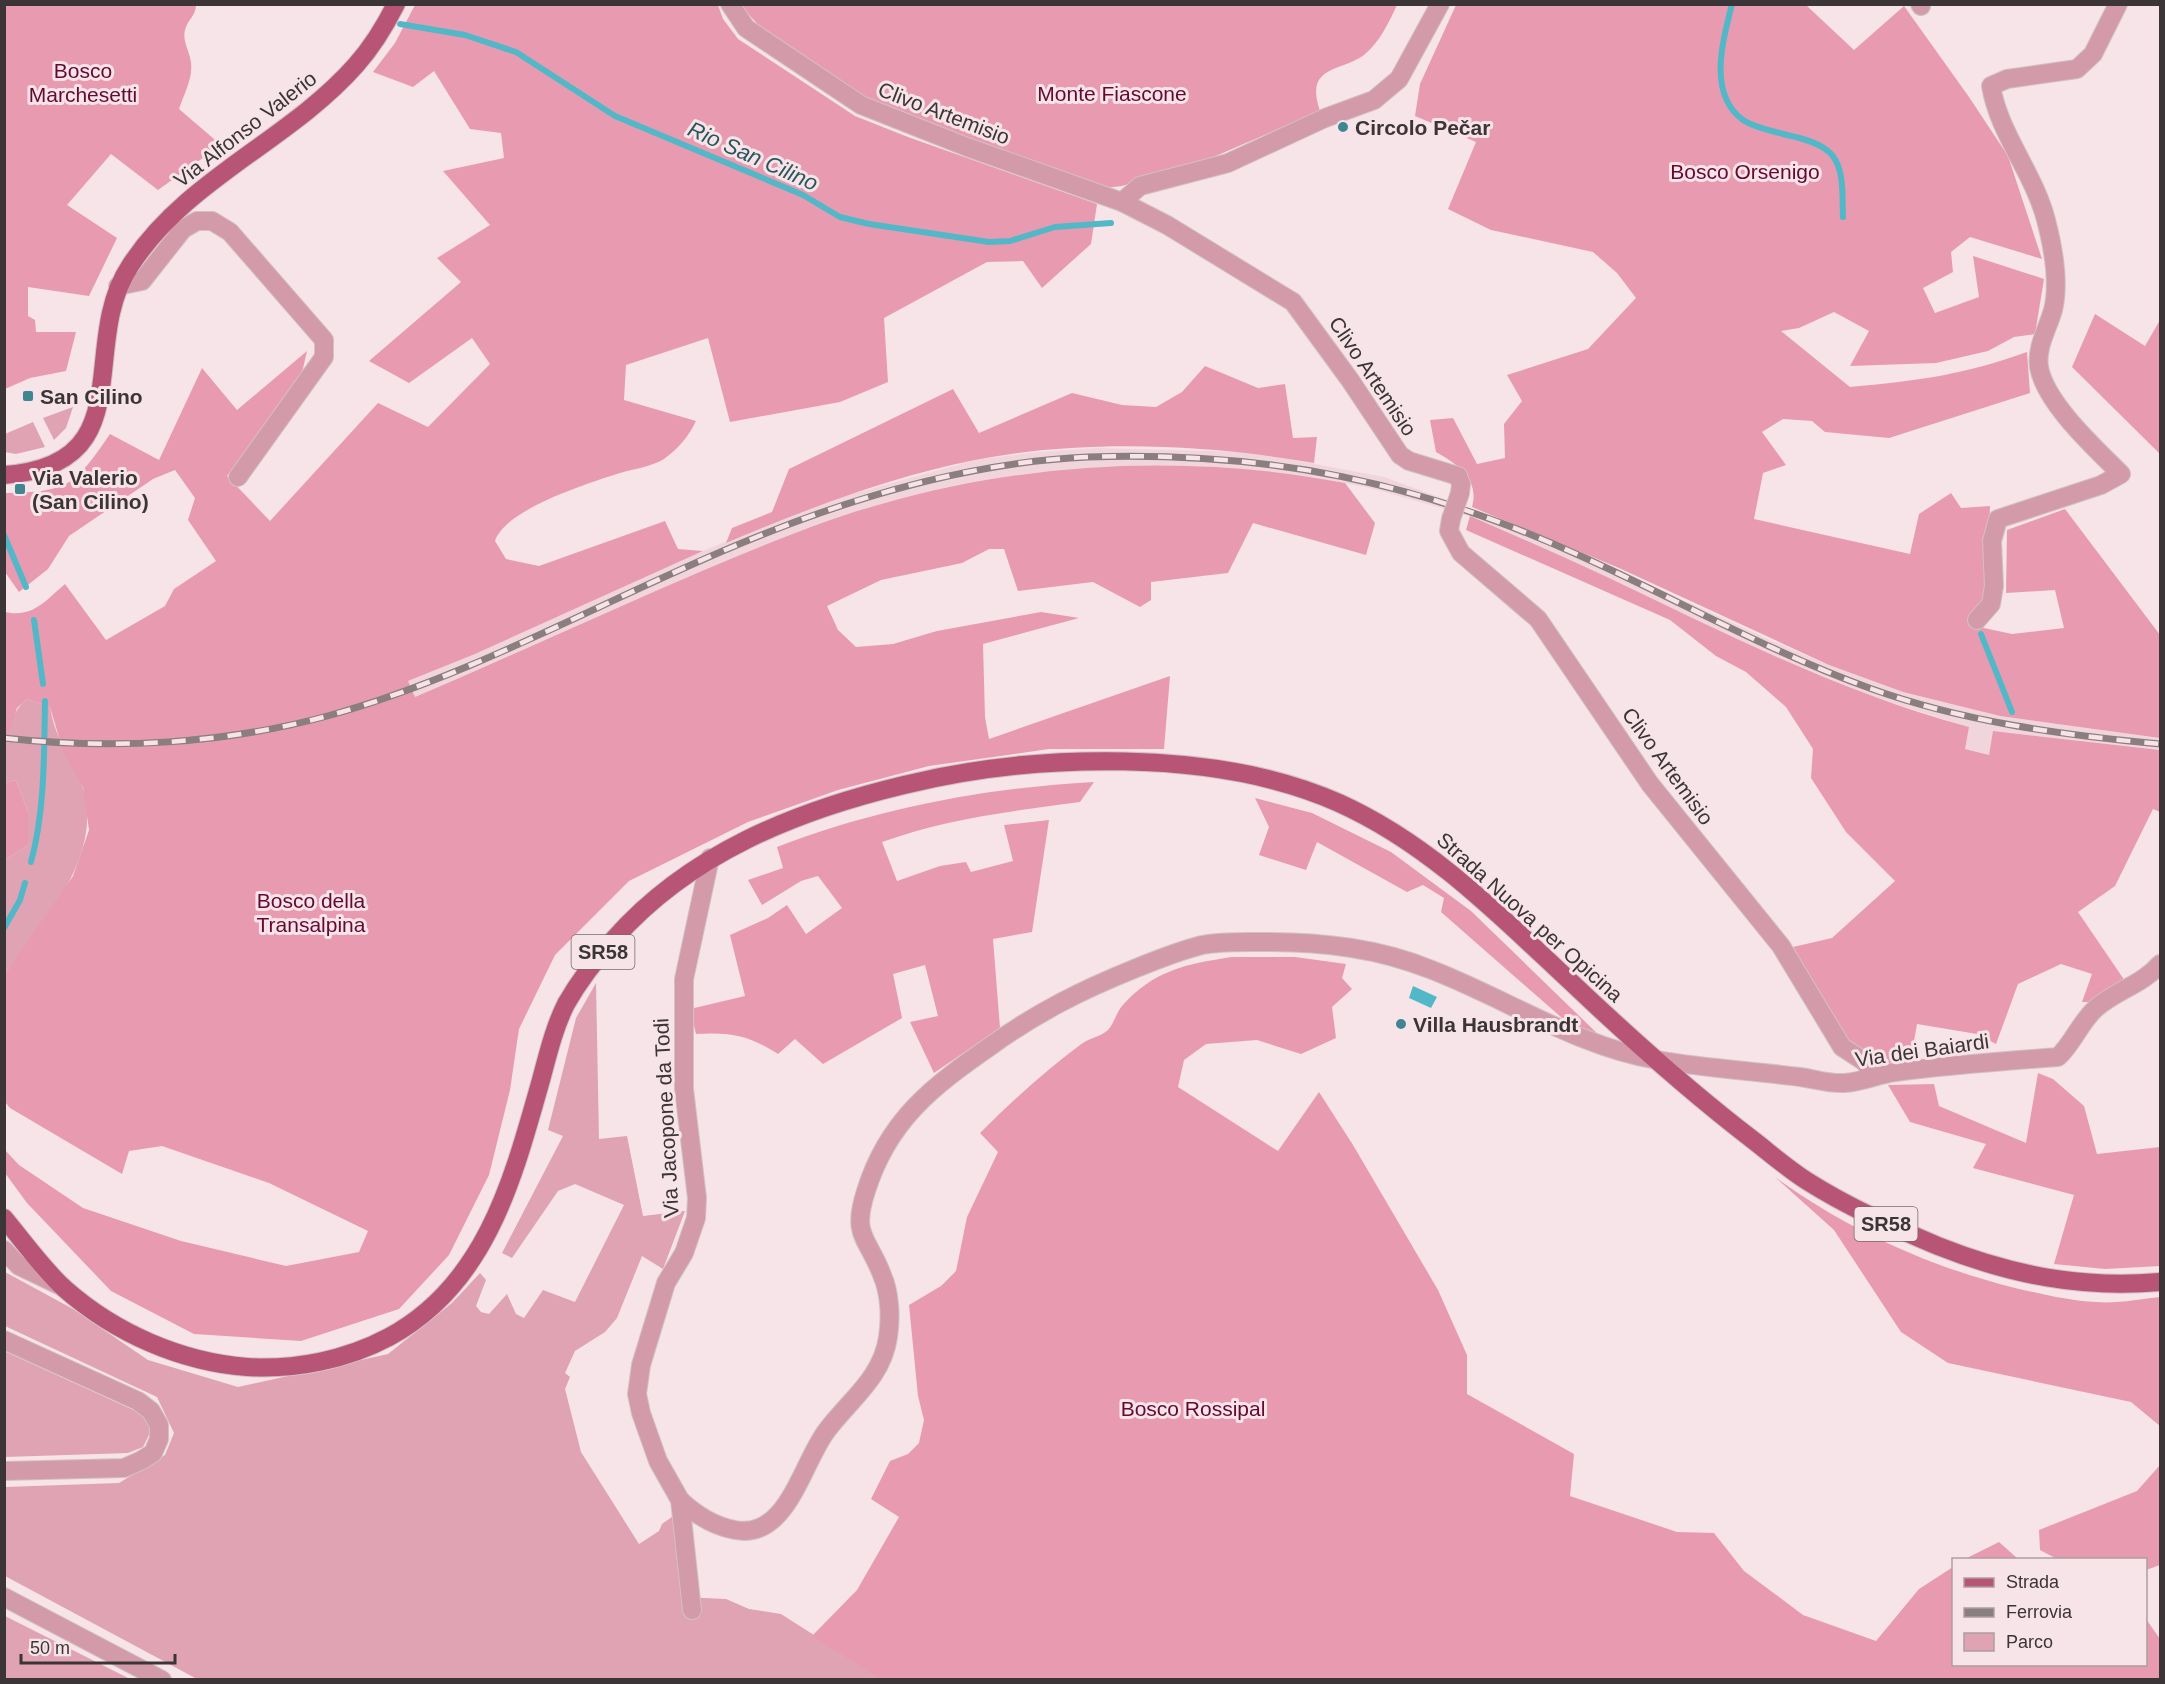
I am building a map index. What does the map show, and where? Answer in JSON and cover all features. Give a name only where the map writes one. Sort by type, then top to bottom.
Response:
[{"type":"main road","name":"Via Alfonso Valerio","points":[[4,475],[50,468],[82,445],[91,428],[98,400],[118,286],[149,239],[191,198],[308,110],[338,84],[384,28],[396,4]]},
{"type":"main road","name":"Strada Nuova per Opicina","points":[[4,1218],[36,1258],[66,1289],[102,1317],[154,1345],[207,1363],[256,1368],[308,1364],[351,1354],[407,1327],[434,1306],[458,1280],[478,1253],[498,1216],[513,1177],[553,1035],[565,1006],[582,978],[637,915],[662,891],[710,858],[754,835],[836,804],[909,783],[985,771],[1061,763],[1131,762],[1182,765],[1252,776],[1294,786],[1345,806],[1427,852],[1513,928],[1653,1060],[1706,1105],[1802,1178],[1895,1228],[1978,1262],[2050,1280],[2093,1284],[2160,1282]]},
{"type":"street","name":"Clivo Artemisio","points":[[730,4],[746,28],[861,105],[967,147],[1122,202],[1167,225],[1293,302],[1350,380],[1393,447],[1409,461],[1458,476],[1461,484],[1460,493],[1449,531],[1461,553],[1521,602],[1550,633],[1650,784],[1781,946],[1842,1047],[1865,1062],[1873,1075]]},
{"type":"street","points":[[1122,202],[1140,186],[1228,163],[1325,118],[1374,100],[1399,79],[1440,4]]},
{"type":"street","points":[[1977,620],[1991,604],[1994,586],[1992,541],[1998,519],[2101,485],[2121,474],[2070,423],[2051,394],[2039,367],[2042,342],[2054,308],[2055,270],[2050,236],[2040,198],[1995,108],[1991,86],[2007,79],[2077,69],[2093,54],[2118,4]]},
{"type":"street","name":"Via Alfonso Valerio","points":[[118,286],[142,281],[183,229],[198,221],[212,220],[230,232],[324,340],[324,357],[238,477]]},
{"type":"street","name":"Via Jacopone da Todi","points":[[692,1610],[680,1500],[658,1461],[641,1413],[638,1394],[641,1365],[666,1283],[684,1253],[696,1218],[697,1198],[684,1089],[684,979],[710,858]]},
{"type":"street","name":"Via dei Baiardi","points":[[680,1500],[706,1521],[739,1531],[753,1531],[774,1522],[827,1430],[860,1395],[884,1356],[889,1336],[890,1308],[883,1276],[860,1230],[859,1214],[867,1186],[892,1134],[917,1102],[952,1074],[1047,1008],[1077,993],[1175,953],[1207,944],[1314,942],[1361,948],[1435,970],[1564,1032],[1653,1060],[1824,1082],[1864,1080],[1873,1075],[1957,1064],[2058,1057],[2068,1048],[2096,1009],[2137,985],[2160,964]]},
{"type":"street","points":[[4,1250],[19,1266],[66,1289]]},
{"type":"street","points":[[4,1340],[138,1401],[151,1411],[159,1425],[159,1439],[153,1453],[124,1468],[4,1471]]},
{"type":"street","points":[[4,1597],[162,1680]]},
{"type":"shaded area","points":[[1097,448],[1251,452],[1384,477],[1535,532],[1770,640],[1903,692],[2000,716],[2160,738],[2160,750],[1994,731],[1989,755],[1964,749],[1969,727],[1889,702],[1801,669],[1470,516],[1370,488],[1313,477],[1043,472],[977,482],[885,503],[776,540],[415,697],[408,681],[475,654],[703,551],[823,502],[975,460]]},
{"type":"green space","name":"Bosco Marchesetti","points":[[4,5],[196,5],[195,12],[185,30],[191,69],[179,109],[221,145],[158,190],[111,154],[67,205],[117,238],[89,296],[28,287],[28,316],[35,320],[36,332],[76,332],[66,371],[30,378],[5,389]]},
{"type":"green space","name":"Bosco della Transalpina","points":[[415,5],[718,5],[723,19],[738,39],[855,116],[1097,204],[1091,244],[1042,288],[1023,261],[987,262],[884,318],[888,382],[840,402],[730,422],[708,338],[626,365],[624,400],[696,421],[686,437],[674,451],[660,461],[589,483],[531,508],[514,518],[502,529],[495,541],[506,559],[539,566],[665,521],[678,549],[703,551],[475,654],[408,681],[415,697],[702,571],[815,525],[885,503],[998,478],[1114,466],[1230,468],[1288,474],[1345,483],[1375,523],[1366,555],[1253,523],[1228,573],[1151,582],[1151,600],[1140,607],[1093,582],[1018,591],[1004,549],[989,549],[962,563],[881,580],[827,606],[838,630],[856,647],[893,644],[937,631],[1041,612],[1079,618],[983,644],[985,717],[989,739],[1170,676],[1164,749],[1049,749],[929,766],[838,790],[748,822],[629,881],[555,955],[519,1029],[510,1090],[489,1175],[449,1255],[399,1309],[301,1341],[194,1334],[111,1291],[27,1203],[5,1173],[4,1149],[19,1165],[83,1208],[181,1241],[286,1266],[359,1252],[368,1231],[269,1183],[162,1146],[129,1151],[122,1174],[10,1108],[5,1102],[5,974],[73,876],[89,830],[83,787],[63,751],[50,707],[27,699],[17,708],[5,744],[5,612],[23,613],[38,607],[65,584],[106,640],[165,606],[174,589],[216,561],[188,520],[195,498],[175,470],[153,479],[69,536],[48,569],[19,592],[5,572],[4,493],[43,491],[68,483],[87,465],[110,434],[159,460],[202,368],[237,410],[307,351],[301,377],[227,476],[270,521],[378,403],[428,427],[490,364],[472,338],[409,383],[369,361],[461,282],[437,258],[490,225],[443,171],[504,158],[501,133],[470,129],[434,71],[413,87],[373,72],[395,43]]},
{"type":"green space","name":"Monte Fiascone","points":[[740,5],[1397,5],[1384,32],[1370,50],[1355,60],[1327,72],[1321,78],[1317,85],[1316,96],[1320,111],[1211,158],[1122,186],[1106,188],[916,120],[858,95],[763,30]]},
{"type":"green space","name":"Bosco Orsenigo","points":[[1456,5],[1806,5],[1854,50],[1904,6],[2008,156],[2042,259],[1970,237],[1951,252],[1953,272],[1923,288],[1935,313],[1979,297],[1973,256],[2044,279],[2035,334],[2014,337],[1988,351],[1936,363],[1850,366],[1869,331],[1834,312],[1799,328],[1781,331],[1850,387],[1961,372],[2027,352],[2030,393],[1889,438],[1825,432],[1812,421],[1783,419],[1762,432],[1786,465],[1763,473],[1754,519],[1910,554],[1919,514],[1951,493],[1961,508],[1990,506],[1986,595],[1970,615],[1984,628],[2012,634],[2064,628],[2055,590],[2006,593],[2007,530],[2065,509],[2160,635],[2160,738],[2000,716],[1903,692],[1829,665],[1619,568],[1472,507],[1474,497],[1470,480],[1459,467],[1436,452],[1430,420],[1453,418],[1477,464],[1505,458],[1504,424],[1522,401],[1507,375],[1588,349],[1636,298],[1617,273],[1593,252],[1491,230],[1448,209],[1476,142],[1415,116],[1420,84]]},
{"type":"green space","points":[[2095,314],[2145,346],[2160,320],[2160,454],[2072,367]]},
{"type":"green space","points":[[1205,366],[1258,388],[1285,384],[1293,438],[1317,437],[1314,463],[1231,452],[1144,446],[1016,453],[911,475],[818,506],[726,543],[732,528],[772,512],[789,469],[953,389],[979,433],[1072,393],[1122,405],[1156,407],[1182,392]]},
{"type":"green space","points":[[73,407],[66,428],[54,440],[43,418]]},
{"type":"green space","points":[[33,422],[45,447],[16,454],[5,452],[5,434]]},
{"type":"green space","points":[[1470,516],[1590,569],[1785,661],[1876,697],[1969,727],[1965,749],[1989,755],[1993,731],[2160,750],[2160,812],[2153,809],[2115,886],[2078,912],[2125,981],[2093,1002],[2082,1002],[2092,974],[2061,964],[2018,984],[1996,1044],[1977,1034],[1917,1024],[1911,1058],[1877,1066],[1846,1041],[1793,947],[1832,938],[1895,881],[1846,832],[1811,778],[1813,749],[1786,707],[1746,672],[1716,656],[1670,620],[1466,530]]},
{"type":"green space","points":[[27,699],[50,707],[60,740],[83,788],[87,813],[85,839],[78,863],[52,911],[5,974],[5,860],[28,845],[28,812],[16,780],[5,783],[6,749],[9,726],[13,716]]},
{"type":"green space","points":[[16,780],[28,812],[28,845],[5,860],[5,783]]},
{"type":"green space","points":[[1094,782],[1080,802],[930,827],[882,842],[897,881],[940,866],[966,862],[971,872],[1013,861],[1004,825],[1049,820],[1032,932],[993,939],[1000,1028],[934,1073],[910,1022],[938,1016],[925,965],[893,974],[902,1018],[823,1064],[795,1039],[778,1054],[739,1036],[696,1034],[690,1009],[745,996],[730,935],[768,918],[787,905],[806,934],[842,908],[818,876],[801,881],[762,905],[748,880],[783,868],[777,847],[854,821],[933,802],[1013,789]]},
{"type":"green space","points":[[1255,798],[1312,813],[1391,852],[1471,911],[1604,1040],[1577,1031],[1441,912],[1444,898],[1423,885],[1407,892],[1317,842],[1306,870],[1259,855],[1269,827]]},
{"type":"green space","name":"Bosco Rossipal","points":[[1232,957],[1295,957],[1346,964],[1342,978],[1352,989],[1332,1007],[1336,1038],[1301,1054],[1257,1040],[1206,1044],[1184,1060],[1178,1087],[1278,1151],[1319,1092],[1353,1145],[1438,1290],[1467,1355],[1467,1394],[1574,1454],[1570,1496],[1677,1532],[1714,1533],[1744,1571],[1803,1615],[1876,1641],[1919,1589],[1952,1568],[1952,1666],[2147,1666],[2147,1620],[2160,1639],[2160,1679],[883,1680],[812,1636],[857,1590],[899,1517],[871,1499],[890,1461],[908,1454],[919,1443],[924,1420],[918,1396],[909,1305],[941,1286],[956,1271],[967,1217],[998,1152],[980,1133],[1054,1066],[1083,1043],[1108,1030],[1122,1006],[1146,984],[1172,971]]},
{"type":"green space","points":[[596,983],[599,1139],[627,1136],[643,1216],[685,1211],[663,1269],[642,1256],[617,1318],[605,1332],[575,1351],[565,1373],[570,1377],[565,1389],[581,1452],[639,1544],[659,1531],[662,1524],[676,1514],[684,1597],[726,1599],[749,1609],[781,1614],[883,1679],[197,1679],[5,1576],[5,1487],[119,1483],[165,1455],[174,1433],[157,1397],[5,1326],[5,1272],[73,1309],[148,1360],[238,1387],[388,1354],[452,1303],[480,1273],[486,1280],[476,1306],[481,1312],[489,1314],[507,1294],[516,1314],[524,1318],[543,1290],[575,1302],[624,1205],[575,1184],[558,1191],[512,1258],[502,1253],[563,1136],[548,1130],[576,1018]]},
{"type":"green space","points":[[2038,1073],[2053,1079],[2084,1106],[2097,1154],[2160,1147],[2160,1266],[2105,1269],[2054,1264],[2074,1195],[1973,1168],[1986,1144],[1910,1122],[1888,1085],[1934,1084],[1939,1106],[2026,1143]]},
{"type":"green space","points":[[1775,1177],[1860,1230],[1920,1257],[1983,1279],[2066,1299],[2112,1302],[2160,1297],[2160,1426],[2131,1402],[1948,1363],[1901,1332],[1834,1230]]},
{"type":"green space","points":[[4,1351],[140,1413],[152,1429],[143,1447],[128,1453],[5,1457]]},
{"type":"green space","points":[[2160,1465],[2160,1565],[2147,1570],[2147,1558],[2055,1558],[2040,1550],[2039,1530],[2137,1491]]},
{"type":"green space","points":[[1999,1542],[2017,1558],[1967,1558]]},
{"type":"green space","points":[[5,1616],[130,1679],[5,1679]]},
{"type":"water","points":[[1413,986],[1437,997],[1431,1008],[1409,998]]},
{"type":"waterway","points":[[1732,4],[1722,50],[1721,81],[1725,96],[1732,109],[1748,123],[1811,142],[1823,147],[1832,155],[1841,176],[1843,217]]},
{"type":"waterway","name":"Rio San Cilino","points":[[400,24],[465,35],[516,52],[615,116],[803,195],[840,217],[869,224],[989,242],[1010,241],[1055,227],[1111,223]]},
{"type":"waterway","points":[[4,535],[26,587]]},
{"type":"waterway","points":[[34,620],[43,684]]},
{"type":"waterway","points":[[1981,634],[2012,712]]},
{"type":"waterway","points":[[31,862],[41,803],[45,701]]},
{"type":"waterway","points":[[4,928],[20,900],[25,883]]},
{"type":"railway","points":[[4,738],[45,742],[127,744],[210,738],[291,725],[385,698],[491,657],[697,562],[831,509],[915,484],[1001,466],[1088,457],[1155,456],[1281,466],[1402,491],[1462,509],[1522,531],[1583,557],[1798,659],[1872,689],[1942,710],[2014,726],[2160,744]]},
{"type":"place","name":"Circolo Pečar","points":[[1343,127]]},
{"type":"place","name":"San Cilino","points":[[28,396]]},
{"type":"place","name":"Via Valerio (San Cilino)","points":[[20,489]]},
{"type":"place","name":"Villa Hausbrandt","points":[[1401,1024]]}]
